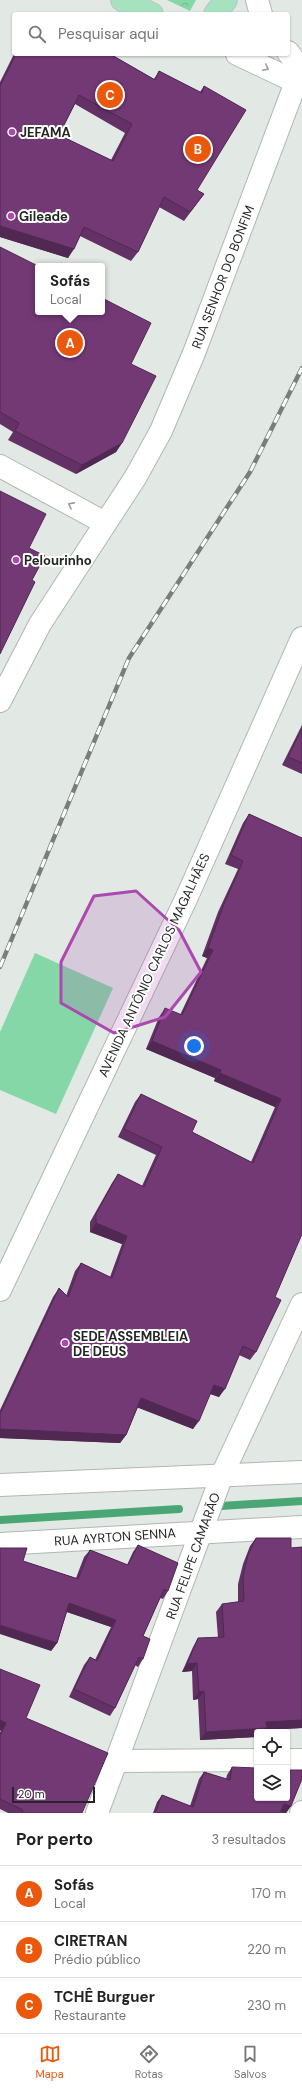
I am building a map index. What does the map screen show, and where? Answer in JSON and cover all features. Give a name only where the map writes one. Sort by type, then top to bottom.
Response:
[{"type":"main road","points":[[122,0],[148,12]]},
{"type":"main road","points":[[217,12],[226,0]]},
{"type":"street","points":[[257,0],[260,12]]},
{"type":"street","points":[[241,56],[296,82],[296,63],[290,55]]},
{"type":"street","name":"RUA SENHOR DO BONFIM","points":[[0,701],[40,624],[135,478],[161,430],[190,364],[296,82]]},
{"type":"street","points":[[0,466],[105,523]]},
{"type":"street","name":"AVENIDA ANTÔNIO CARLOS MAGALHÃES","points":[[0,1290],[186,899],[302,638]]},
{"type":"street","name":"RUA FELIPE CAMARÃO","points":[[97,1813],[203,1532],[222,1475],[302,1304]]},
{"type":"street","points":[[0,1485],[302,1472]]},
{"type":"street","name":"RUA AYRTON SENNA","points":[[0,1544],[302,1527]]},
{"type":"street","points":[[116,1762],[254,1760]]},
{"type":"street","points":[[290,1760],[302,1760]]},
{"type":"highlighted area","points":[[136,891],[179,930],[201,972],[165,1017],[114,1033],[61,1003],[61,962],[94,896]]},
{"type":"green space","points":[[167,0],[196,0],[190,11]]},
{"type":"green space","points":[[35,953],[113,988],[56,1114],[0,1090],[0,1032]]},
{"type":"building","points":[[15,56],[113,56],[155,80],[159,71],[202,93],[204,86],[246,110],[197,190],[204,194],[190,212],[164,197],[138,252],[84,227],[74,249],[0,226],[0,86]],"holes":[[[79,95],[132,124],[113,161],[59,135]]]},
{"type":"building","points":[[0,247],[35,264],[35,315],[105,315],[105,300],[151,323],[131,364],[156,376],[122,443],[82,465],[15,431],[19,423],[0,412]]},
{"type":"building","name":"Pelourinho","points":[[0,491],[46,514],[29,548],[45,556],[32,580],[35,582],[0,654]]},
{"type":"building","points":[[302,728],[302,763],[288,757]]},
{"type":"building","points":[[249,814],[302,838],[302,1234],[275,1297],[281,1300],[256,1352],[243,1346],[225,1389],[214,1385],[199,1421],[141,1398],[126,1435],[0,1429],[0,1414],[59,1288],[68,1297],[81,1263],[112,1278],[127,1236],[96,1223],[96,1214],[118,1174],[144,1187],[162,1147],[124,1129],[141,1094],[197,1121],[192,1132],[253,1163],[281,1099],[220,1073],[221,1070],[152,1041],[165,1008],[182,1015],[213,950],[208,948],[224,904],[243,861],[231,855]]},
{"type":"building","points":[[256,1538],[291,1538],[291,1548],[302,1547],[302,1720],[266,1722],[267,1728],[206,1732],[204,1691],[199,1692],[197,1663],[187,1664],[198,1638],[224,1637],[222,1604],[244,1601],[243,1576],[248,1555]]},
{"type":"building","points":[[138,1545],[178,1563],[168,1591],[164,1589],[143,1636],[150,1639],[143,1659],[139,1657],[115,1708],[74,1689],[90,1657],[97,1661],[116,1620],[69,1603],[57,1643],[0,1625],[0,1548],[27,1548],[23,1561],[78,1579],[90,1550],[128,1565]]},
{"type":"building","points":[[0,1669],[40,1685],[26,1718],[108,1753],[82,1813],[22,1813],[23,1810],[0,1799],[0,1736],[6,1723],[0,1720]]},
{"type":"building","points":[[232,1767],[254,1768],[254,1801],[290,1801],[290,1770],[302,1770],[302,1779],[291,1806],[284,1804],[280,1813],[155,1813],[162,1795],[193,1807],[204,1772],[230,1780]]},
{"type":"waterway","points":[[221,1506],[302,1501]]},
{"type":"waterway","points":[[0,1520],[179,1509]]},
{"type":"railway","points":[[0,967],[129,658],[250,472],[302,368]]},
{"type":"place","name":"TCHÊ Burguer","points":[[110,95]]},
{"type":"place","name":"JEFAMA","points":[[12,132]]},
{"type":"place","name":"CIRETRAN","points":[[198,149]]},
{"type":"place","name":"Gileade","points":[[11,216]]},
{"type":"place","name":"Sofás","points":[[70,343]]},
{"type":"place","name":"Pelourinho","points":[[16,560]]},
{"type":"place","name":"SEDE ASSEMBLEIA DE DEUS","points":[[65,1343]]}]
